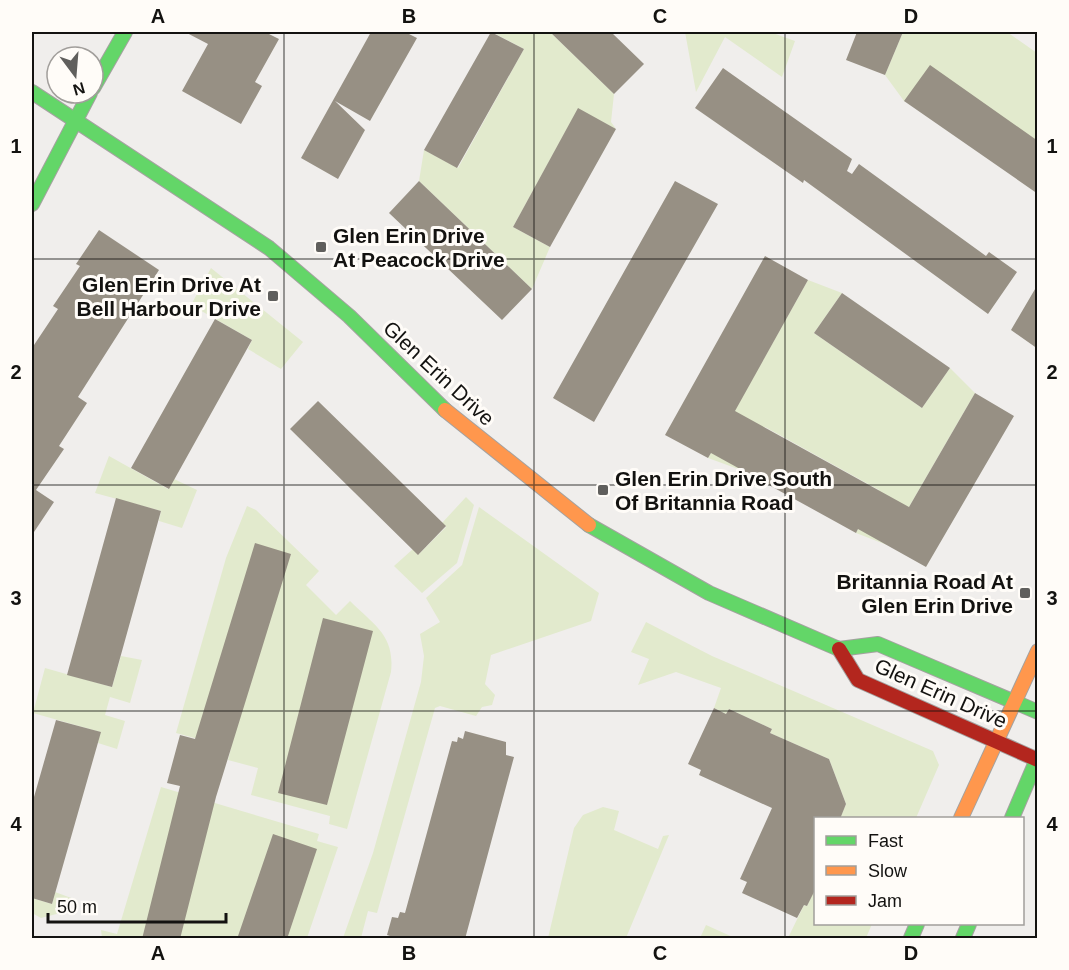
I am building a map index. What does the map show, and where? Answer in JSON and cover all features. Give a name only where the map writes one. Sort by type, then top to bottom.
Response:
[{"type":"street","points":[[105,67],[125,32]]},
{"type":"street","name":"Glen Erin Drive","points":[[32,92],[269,248],[349,316],[456,420],[576,517],[652,563],[709,593],[839,649],[878,644],[1038,712]]},
{"type":"street","points":[[32,204],[83,105]]},
{"type":"street","name":"Glen Erin Drive","points":[[839,649],[858,680],[1037,759]]},
{"type":"street","points":[[962,817],[1038,651]]},
{"type":"street","points":[[1013,817],[1037,759]]},
{"type":"street","points":[[911,939],[918,925]]},
{"type":"street","points":[[963,939],[969,925]]},
{"type":"green space","points":[[492,32],[550,32],[614,94],[611,122],[616,129],[578,109],[513,227],[550,247],[532,289],[419,181],[424,150],[458,168],[524,49]]},
{"type":"green space","points":[[685,32],[770,32],[795,41],[782,77],[725,37],[696,92]]},
{"type":"green space","points":[[903,32],[1007,32],[1037,53],[1037,141],[904,101],[885,75]]},
{"type":"green space","points":[[211,268],[303,342],[281,369],[248,349],[252,340],[191,305]]},
{"type":"green space","points":[[808,280],[842,293],[814,333],[922,408],[950,368],[975,393],[887,545],[856,533],[879,490],[765,427],[741,470],[708,458]]},
{"type":"green space","points":[[109,456],[168,489],[174,479],[197,490],[182,528],[159,521],[161,511],[95,493]]},
{"type":"green space","points":[[466,497],[474,505],[457,563],[422,593],[394,566],[413,549],[419,554],[446,527],[442,523]]},
{"type":"green space","points":[[247,506],[256,510],[319,571],[306,585],[336,615],[350,601],[375,624],[390,649],[391,672],[347,829],[329,824],[330,816],[251,795],[258,768],[228,760],[231,748],[176,733],[226,558]]},
{"type":"green space","points":[[479,507],[599,593],[591,621],[491,655],[485,684],[495,695],[492,705],[482,707],[476,716],[440,706],[435,708],[377,913],[368,911],[361,938],[343,938],[373,853],[421,682],[424,656],[420,634],[440,622],[426,598],[462,565]]},
{"type":"green space","points":[[646,622],[712,656],[933,751],[939,765],[916,817],[840,817],[846,804],[829,759],[770,733],[772,729],[729,709],[726,714],[714,708],[721,688],[676,672],[638,685],[649,659],[631,652]]},
{"type":"green space","points":[[121,656],[142,660],[130,703],[110,697],[105,715],[125,721],[117,749],[98,743],[100,732],[33,713],[45,668],[112,687]]},
{"type":"green space","points":[[161,787],[319,834],[317,841],[338,847],[307,938],[102,938],[101,930],[117,934]]},
{"type":"green space","points":[[603,807],[619,811],[614,830],[658,849],[663,836],[669,835],[626,938],[548,938],[574,828],[583,815]]},
{"type":"green space","points":[[814,890],[814,925],[872,925],[866,938],[788,938],[804,905],[807,906]]},
{"type":"green space","points":[[55,892],[74,899],[64,912],[41,918],[32,913],[32,898],[52,904]]},
{"type":"green space","points":[[706,925],[735,938],[700,938]]},
{"type":"building","points":[[185,32],[265,32],[279,39],[255,82],[262,86],[241,124],[182,91],[208,44]]},
{"type":"building","points":[[371,32],[405,32],[417,38],[370,121],[335,101],[365,130],[338,179],[301,158]]},
{"type":"building","points":[[491,32],[524,49],[457,168],[424,150]]},
{"type":"building","points":[[550,32],[611,32],[644,64],[614,94]]},
{"type":"building","points":[[857,32],[903,32],[885,75],[846,60]]},
{"type":"building","points":[[930,65],[1038,141],[1038,194],[904,101]]},
{"type":"building","points":[[723,68],[852,159],[847,171],[852,174],[859,164],[986,256],[989,252],[1017,272],[988,314],[804,180],[803,183],[695,108]]},
{"type":"building","points":[[578,108],[616,129],[550,247],[513,227]]},
{"type":"building","points":[[419,181],[532,289],[502,320],[389,213]]},
{"type":"building","points":[[675,181],[718,204],[594,422],[553,398]]},
{"type":"building","points":[[99,230],[159,270],[78,397],[87,403],[59,446],[64,449],[36,490],[54,502],[32,535],[32,348],[58,309],[53,306],[80,266],[76,264]]},
{"type":"building","points":[[765,256],[808,280],[735,411],[909,507],[975,393],[1014,416],[926,567],[858,529],[856,533],[711,453],[708,458],[665,435]]},
{"type":"building","points":[[1038,284],[1038,349],[1011,330]]},
{"type":"building","points":[[842,293],[950,368],[922,408],[814,333]]},
{"type":"building","points":[[215,319],[252,340],[169,489],[131,468]]},
{"type":"building","points":[[318,401],[446,526],[418,555],[290,429]]},
{"type":"building","points":[[116,498],[161,511],[112,687],[67,675]]},
{"type":"building","points":[[255,543],[291,554],[216,797],[180,939],[142,939],[180,786],[167,783],[180,735],[195,739]]},
{"type":"building","points":[[323,618],[373,631],[327,805],[278,793]]},
{"type":"building","points":[[714,708],[726,714],[729,709],[772,729],[770,733],[829,759],[846,804],[841,817],[814,817],[814,892],[807,906],[804,905],[797,918],[742,893],[747,882],[740,879],[772,808],[699,775],[701,770],[688,764]]},
{"type":"building","points":[[56,720],[101,732],[52,904],[32,898],[32,804]]},
{"type":"building","points":[[465,731],[506,742],[506,755],[514,757],[465,939],[399,939],[387,935],[392,917],[398,918],[400,912],[405,913],[452,741],[457,742],[458,737],[463,739]]},
{"type":"building","points":[[273,834],[317,849],[287,939],[237,939]]},
{"type":"traffic: fast","points":[[105,67],[125,32]]},
{"type":"traffic: fast","points":[[32,92],[269,248],[349,316],[445,410]]},
{"type":"traffic: fast","points":[[32,204],[84,105]]},
{"type":"traffic: fast","points":[[589,525],[709,593],[839,649],[878,644],[1038,712]]},
{"type":"traffic: fast","points":[[1012,817],[1038,757]]},
{"type":"traffic: fast","points":[[911,938],[917,925]]},
{"type":"traffic: fast","points":[[963,938],[969,925]]},
{"type":"traffic: slow","points":[[445,410],[589,525]]},
{"type":"traffic: slow","points":[[961,817],[1038,651]]},
{"type":"traffic: jam","points":[[839,649],[858,680],[1038,760]]},
{"type":"place","name":"Glen Erin Drive At Peacock Drive","points":[[321,247]]},
{"type":"place","name":"Glen Erin Drive At Bell Harbour Drive","points":[[273,296]]},
{"type":"place","name":"Glen Erin Drive South Of Britannia Road","points":[[603,490]]},
{"type":"place","name":"Britannia Road At Glen Erin Drive","points":[[1025,593]]}]
